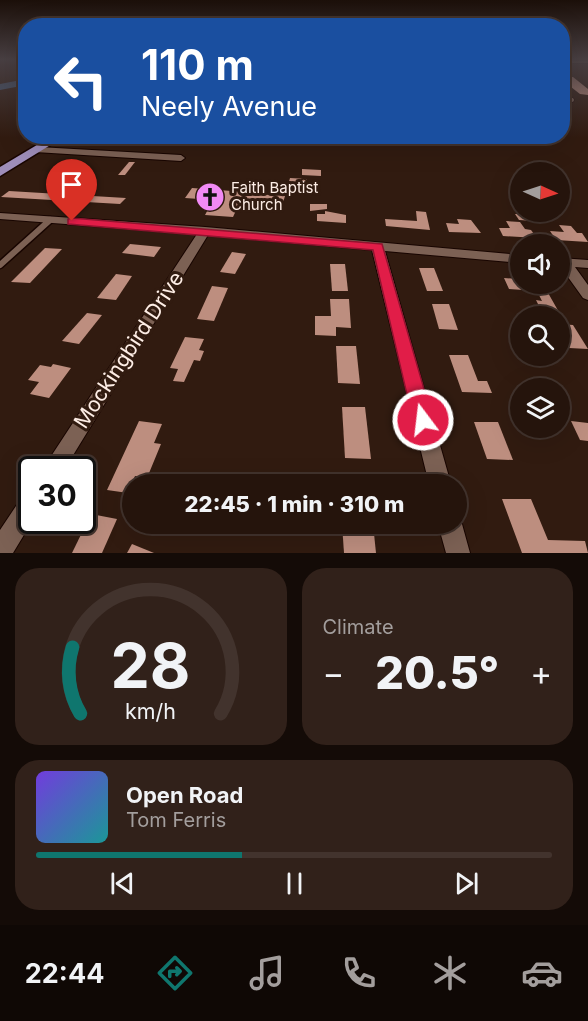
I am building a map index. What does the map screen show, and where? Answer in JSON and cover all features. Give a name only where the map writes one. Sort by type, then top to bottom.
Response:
[{"type":"main road","points":[[0,172],[47,144]]},
{"type":"street","points":[[38,150],[181,158]]},
{"type":"street","points":[[0,216],[205,231],[510,258]]},
{"type":"street","name":"Mockingbird Drive","points":[[61,456],[205,231]]},
{"type":"street","points":[[378,247],[437,474]]},
{"type":"street","points":[[570,263],[588,264]]},
{"type":"street","points":[[570,272],[588,295]]},
{"type":"street","points":[[0,551],[18,523]]},
{"type":"street","points":[[453,534],[458,553]]},
{"type":"lane","points":[[0,265],[50,220]]},
{"type":"building","points":[[570,86],[584,86],[588,89],[588,95],[580,94]]},
{"type":"building","points":[[129,162],[135,162],[125,175],[118,175]]},
{"type":"building","points":[[302,169],[321,170],[321,176],[302,175]]},
{"type":"building","points":[[290,178],[307,179],[305,189],[287,189]]},
{"type":"building","points":[[192,188],[245,192],[243,196],[253,194],[285,196],[282,206],[240,202],[233,217],[205,215],[213,200],[185,198]]},
{"type":"building","points":[[9,191],[126,198],[120,204],[1,197]]},
{"type":"building","points":[[310,204],[327,204],[327,209],[310,211]]},
{"type":"building","points":[[325,211],[346,215],[346,223],[317,221],[317,214],[325,214]]},
{"type":"building","points":[[416,211],[426,212],[430,230],[386,226],[385,219],[417,221]]},
{"type":"building","points":[[457,219],[471,220],[481,233],[449,232],[446,223],[459,224]]},
{"type":"building","points":[[506,221],[520,222],[525,229],[531,230],[534,234],[503,236],[499,228],[510,228]]},
{"type":"building","points":[[559,225],[571,226],[577,233],[582,233],[588,242],[570,241],[570,234],[552,234],[550,231],[564,232]]},
{"type":"building","points":[[130,244],[161,247],[154,257],[122,253]]},
{"type":"building","points":[[45,248],[62,249],[30,283],[11,282]]},
{"type":"building","points":[[232,252],[246,254],[235,274],[220,272]]},
{"type":"building","points":[[330,264],[345,264],[348,291],[332,291]]},
{"type":"building","points":[[419,268],[434,268],[443,291],[427,291]]},
{"type":"building","points":[[116,274],[132,276],[116,300],[97,298]]},
{"type":"building","points":[[504,278],[510,278],[509,289]]},
{"type":"building","points":[[212,286],[228,288],[214,321],[197,319]]},
{"type":"building","points":[[538,294],[549,294],[555,306],[539,306],[536,300],[542,301]]},
{"type":"building","points":[[330,299],[349,299],[351,328],[336,327],[336,336],[315,335],[315,316],[331,316]]},
{"type":"building","points":[[432,304],[449,304],[458,330],[439,329]]},
{"type":"building","points":[[87,313],[102,315],[79,344],[62,341]]},
{"type":"building","points":[[570,325],[573,325],[588,349],[570,348]]},
{"type":"building","points":[[185,337],[204,339],[199,350],[204,351],[200,361],[194,360],[184,382],[173,381],[178,369],[170,368]]},
{"type":"building","points":[[336,346],[356,346],[360,384],[338,383]]},
{"type":"building","points":[[449,355],[468,355],[478,381],[487,381],[492,393],[462,392]]},
{"type":"building","points":[[53,364],[71,368],[49,398],[30,394],[39,382],[28,380],[40,365],[51,367]]},
{"type":"building","points":[[342,407],[365,407],[371,459],[345,458]]},
{"type":"building","points":[[139,421],[162,424],[154,443],[161,444],[149,474],[122,474],[122,492],[107,490]]},
{"type":"building","points":[[571,421],[588,423],[588,441],[580,440]]},
{"type":"building","points":[[474,422],[498,422],[513,460],[487,459]]},
{"type":"building","points":[[502,499],[531,499],[548,540],[585,541],[588,553],[522,553]]},
{"type":"building","points":[[96,515],[117,519],[102,553],[72,553],[81,534],[96,534]]},
{"type":"building","points":[[343,534],[374,534],[376,553],[344,553]]},
{"type":"building","points":[[132,544],[154,553],[127,553]]},
{"type":"waterway","points":[[0,87],[6,86]]},
{"type":"place","name":"Faith Baptist Church","points":[[210,197]]},
{"type":"route","points":[[72,221],[378,247],[423,420]]}]
